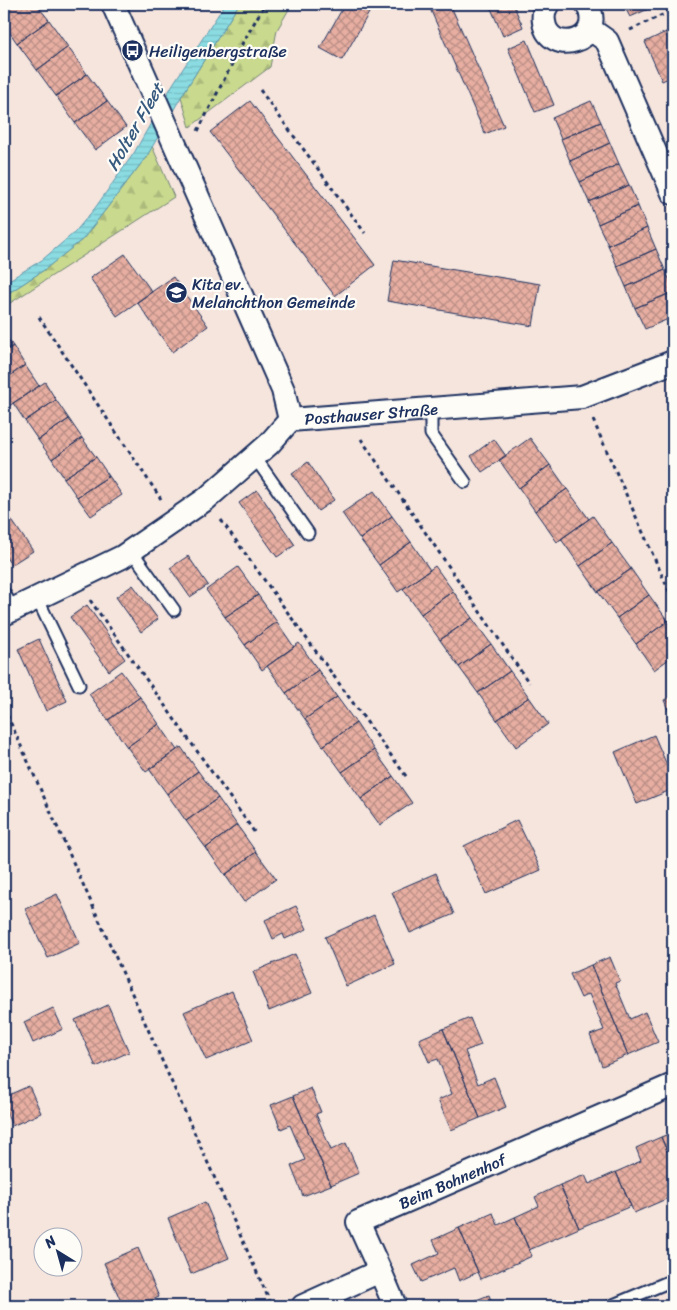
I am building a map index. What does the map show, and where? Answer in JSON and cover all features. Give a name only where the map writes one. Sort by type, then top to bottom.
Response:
[{"type":"street","points":[[113,4],[283,390],[290,420]]},
{"type":"street","points":[[548,4],[543,16],[544,26],[549,34],[557,40],[575,41],[584,36],[598,35]]},
{"type":"street","points":[[587,4],[591,10],[592,20],[598,35],[668,167],[673,194]]},
{"type":"street","name":"Posthauser Straße","points":[[7,605],[37,598],[122,557],[206,499],[269,444],[290,420],[582,397],[673,362]]},
{"type":"street","name":"Beim Bohnenhof","points":[[380,1271],[358,1222],[673,1085]]},
{"type":"street","points":[[303,1306],[380,1271],[395,1306]]},
{"type":"lane","points":[[432,410],[431,434],[465,482]]},
{"type":"lane","points":[[254,456],[308,533]]},
{"type":"lane","points":[[131,550],[174,610]]},
{"type":"lane","points":[[37,598],[79,685]]},
{"type":"lane","points":[[611,1306],[673,1280]]},
{"type":"path","points":[[196,135],[242,44],[265,4]]},
{"type":"path","points":[[598,35],[673,10]]},
{"type":"path","points":[[260,90],[365,232]]},
{"type":"path","points":[[39,317],[175,520]]},
{"type":"path","points":[[582,397],[673,600]]},
{"type":"path","points":[[345,416],[529,683]]},
{"type":"path","points":[[206,499],[408,780]]},
{"type":"path","points":[[76,579],[255,833]]},
{"type":"path","points":[[4,708],[272,1306]]},
{"type":"green space","points":[[239,4],[292,4],[277,30],[270,67],[190,127],[181,97]]},
{"type":"green space","points":[[152,146],[174,197],[4,307],[4,296],[44,270],[83,239],[147,156]]},
{"type":"water","points":[[225,4],[239,4],[147,156],[83,239],[44,270],[4,296],[4,283],[42,260],[75,232],[95,208],[134,153],[173,84]]},
{"type":"building","points":[[4,4],[15,4],[4,12]]},
{"type":"building","points":[[15,4],[36,4],[49,20],[17,43],[4,24],[4,12]]},
{"type":"building","points":[[345,4],[374,4],[342,60],[320,48]]},
{"type":"building","points":[[428,4],[450,4],[504,126],[485,134]]},
{"type":"building","points":[[489,4],[513,4],[523,27],[503,36]]},
{"type":"building","points":[[623,4],[660,4],[630,17]]},
{"type":"building","points":[[49,20],[68,47],[37,70],[17,43]]},
{"type":"building","points":[[673,29],[673,49],[666,32]]},
{"type":"building","points":[[666,32],[673,49],[673,76],[662,81],[645,42]]},
{"type":"building","points":[[527,40],[554,105],[535,112],[508,48]]},
{"type":"building","points":[[68,47],[87,74],[56,96],[37,70]]},
{"type":"building","points":[[87,74],[107,101],[75,123],[56,96]]},
{"type":"building","points":[[107,101],[126,127],[95,150],[75,123]]},
{"type":"building","points":[[250,101],[375,265],[335,296],[210,132]]},
{"type":"building","points":[[591,101],[601,122],[561,139],[552,118]]},
{"type":"building","points":[[601,122],[610,143],[570,161],[561,139]]},
{"type":"building","points":[[610,143],[619,164],[580,182],[570,161]]},
{"type":"building","points":[[619,164],[629,185],[589,202],[580,182]]},
{"type":"building","points":[[629,185],[638,206],[598,224],[589,202]]},
{"type":"building","points":[[638,206],[647,228],[608,245],[598,224]]},
{"type":"building","points":[[647,228],[656,249],[617,266],[608,245]]},
{"type":"building","points":[[656,249],[665,270],[626,287],[617,266]]},
{"type":"building","points":[[125,254],[152,292],[117,316],[90,278]]},
{"type":"building","points":[[394,260],[540,284],[533,326],[387,301]]},
{"type":"building","points":[[665,270],[673,287],[673,292],[635,308],[626,287]]},
{"type":"building","points":[[173,277],[208,326],[172,352],[137,302]]},
{"type":"building","points":[[673,292],[673,317],[645,329],[635,308]]},
{"type":"building","points":[[4,334],[13,346],[4,352]]},
{"type":"building","points":[[13,346],[25,365],[4,380],[4,352]]},
{"type":"building","points":[[25,365],[39,386],[6,408],[4,405],[4,380]]},
{"type":"building","points":[[45,382],[56,400],[25,421],[13,403]]},
{"type":"building","points":[[673,399],[673,413],[668,401]]},
{"type":"building","points":[[56,400],[69,419],[38,440],[25,421]]},
{"type":"building","points":[[69,419],[82,438],[52,459],[38,440]]},
{"type":"building","points":[[82,438],[96,457],[64,478],[52,459]]},
{"type":"building","points":[[530,438],[550,465],[519,488],[499,460]]},
{"type":"building","points":[[494,439],[506,456],[482,472],[471,456]]},
{"type":"building","points":[[96,457],[109,476],[77,497],[64,478]]},
{"type":"building","points":[[308,462],[334,500],[318,511],[292,473]]},
{"type":"building","points":[[550,465],[567,489],[535,511],[519,488]]},
{"type":"building","points":[[109,476],[122,495],[91,516],[77,497]]},
{"type":"building","points":[[567,489],[589,519],[557,542],[535,511]]},
{"type":"building","points":[[257,490],[295,545],[277,557],[239,503]]},
{"type":"building","points":[[374,491],[392,516],[360,539],[342,513]]},
{"type":"building","points":[[4,509],[33,551],[11,565],[4,554]]},
{"type":"building","points":[[392,516],[411,542],[379,565],[360,539]]},
{"type":"building","points":[[593,516],[612,543],[580,566],[561,539]]},
{"type":"building","points":[[411,542],[430,570],[398,592],[379,565]]},
{"type":"building","points":[[612,543],[631,569],[598,592],[580,566]]},
{"type":"building","points":[[188,556],[208,585],[190,597],[170,568]]},
{"type":"building","points":[[435,566],[453,591],[421,614],[403,589]]},
{"type":"building","points":[[238,567],[258,595],[225,617],[206,590]]},
{"type":"building","points":[[631,569],[649,595],[617,618],[598,592]]},
{"type":"building","points":[[133,585],[158,619],[141,632],[116,597]]},
{"type":"building","points":[[453,591],[472,618],[440,640],[421,614]]},
{"type":"building","points":[[258,595],[277,622],[245,645],[225,617]]},
{"type":"building","points":[[649,595],[668,621],[636,644],[617,618]]},
{"type":"building","points":[[87,605],[125,659],[109,671],[70,617]]},
{"type":"building","points":[[472,618],[491,644],[459,667],[440,640]]},
{"type":"building","points":[[668,621],[673,629],[673,656],[654,670],[636,644]]},
{"type":"building","points":[[277,622],[294,647],[262,670],[245,645]]},
{"type":"building","points":[[39,639],[67,701],[46,711],[18,649]]},
{"type":"building","points":[[299,643],[318,670],[286,693],[267,666]]},
{"type":"building","points":[[491,644],[510,671],[478,693],[459,667]]},
{"type":"building","points":[[318,670],[337,697],[305,719],[286,693]]},
{"type":"building","points":[[121,671],[140,697],[108,720],[89,694]]},
{"type":"building","points":[[510,671],[529,697],[497,720],[478,693]]},
{"type":"building","points":[[673,696],[673,722],[664,700]]},
{"type":"building","points":[[140,697],[159,724],[127,747],[108,720]]},
{"type":"building","points":[[337,697],[356,723],[323,746],[305,719]]},
{"type":"building","points":[[529,697],[548,724],[516,747],[497,720]]},
{"type":"building","points":[[356,723],[374,750],[342,772],[323,746]]},
{"type":"building","points":[[159,724],[177,750],[146,772],[127,747]]},
{"type":"building","points":[[654,735],[673,779],[673,789],[637,804],[615,752]]},
{"type":"building","points":[[181,747],[198,771],[167,794],[149,769]]},
{"type":"building","points":[[374,750],[393,776],[361,799],[342,772]]},
{"type":"building","points":[[198,771],[218,798],[186,821],[167,794]]},
{"type":"building","points":[[393,776],[412,803],[380,825],[361,799]]},
{"type":"building","points":[[218,798],[237,825],[206,848],[186,821]]},
{"type":"building","points":[[517,820],[541,870],[486,894],[464,846]]},
{"type":"building","points":[[237,825],[256,852],[225,875],[206,848]]},
{"type":"building","points":[[256,852],[276,879],[244,902],[225,875]]},
{"type":"building","points":[[436,873],[454,914],[410,933],[392,892]]},
{"type":"building","points":[[57,894],[80,943],[48,958],[25,909]]},
{"type":"building","points":[[296,906],[307,929],[285,939],[283,934],[273,939],[265,920]]},
{"type":"building","points":[[374,915],[395,964],[346,986],[325,937]]},
{"type":"building","points":[[295,954],[312,993],[269,1011],[253,972]]},
{"type":"building","points":[[610,957],[620,981],[615,983],[630,1019],[645,1012],[658,1042],[628,1055],[591,965]]},
{"type":"building","points":[[591,965],[628,1055],[602,1066],[590,1035],[604,1030],[589,994],[581,998],[570,974]]},
{"type":"building","points":[[232,991],[253,1040],[206,1060],[184,1012]]},
{"type":"building","points":[[108,1005],[129,1052],[96,1067],[75,1020]]},
{"type":"building","points":[[53,1008],[63,1029],[33,1043],[24,1022]]},
{"type":"building","points":[[470,1018],[481,1045],[465,1051],[478,1084],[494,1077],[506,1107],[480,1118],[443,1029]]},
{"type":"building","points":[[443,1029],[480,1118],[451,1130],[438,1100],[452,1094],[438,1059],[429,1062],[419,1039]]},
{"type":"building","points":[[29,1086],[41,1113],[12,1126],[4,1107],[4,1097]]},
{"type":"building","points":[[311,1088],[321,1112],[316,1114],[331,1150],[346,1143],[359,1173],[331,1185],[293,1096]]},
{"type":"building","points":[[293,1096],[331,1185],[303,1196],[291,1166],[305,1160],[290,1125],[281,1129],[271,1105]]},
{"type":"building","points":[[673,1132],[673,1165],[661,1137]]},
{"type":"building","points":[[661,1137],[673,1165],[673,1196],[634,1213],[616,1172],[641,1161],[636,1148]]},
{"type":"building","points":[[616,1172],[631,1206],[579,1228],[560,1185],[585,1175],[589,1184]]},
{"type":"building","points":[[560,1185],[579,1228],[529,1250],[515,1217],[539,1206],[535,1197]]},
{"type":"building","points":[[205,1202],[229,1258],[191,1274],[168,1218]]},
{"type":"building","points":[[493,1213],[498,1225],[515,1217],[532,1256],[481,1279],[459,1228]]},
{"type":"building","points":[[459,1228],[478,1272],[459,1281],[454,1268],[421,1282],[413,1265],[439,1253],[433,1240]]},
{"type":"building","points":[[138,1248],[159,1297],[139,1306],[123,1306],[104,1263]]},
{"type":"building","points":[[489,1295],[493,1306],[461,1306]]},
{"type":"building","points":[[663,1302],[665,1306],[652,1306]]},
{"type":"place","name":"Heiligenbergstraße","points":[[133,51]]},
{"type":"place","name":"Kita ev. Melanchthon Gemeinde","points":[[176,293]]},
{"type":"water label","name":"Holter Fleet","points":[[135,127]]}]
